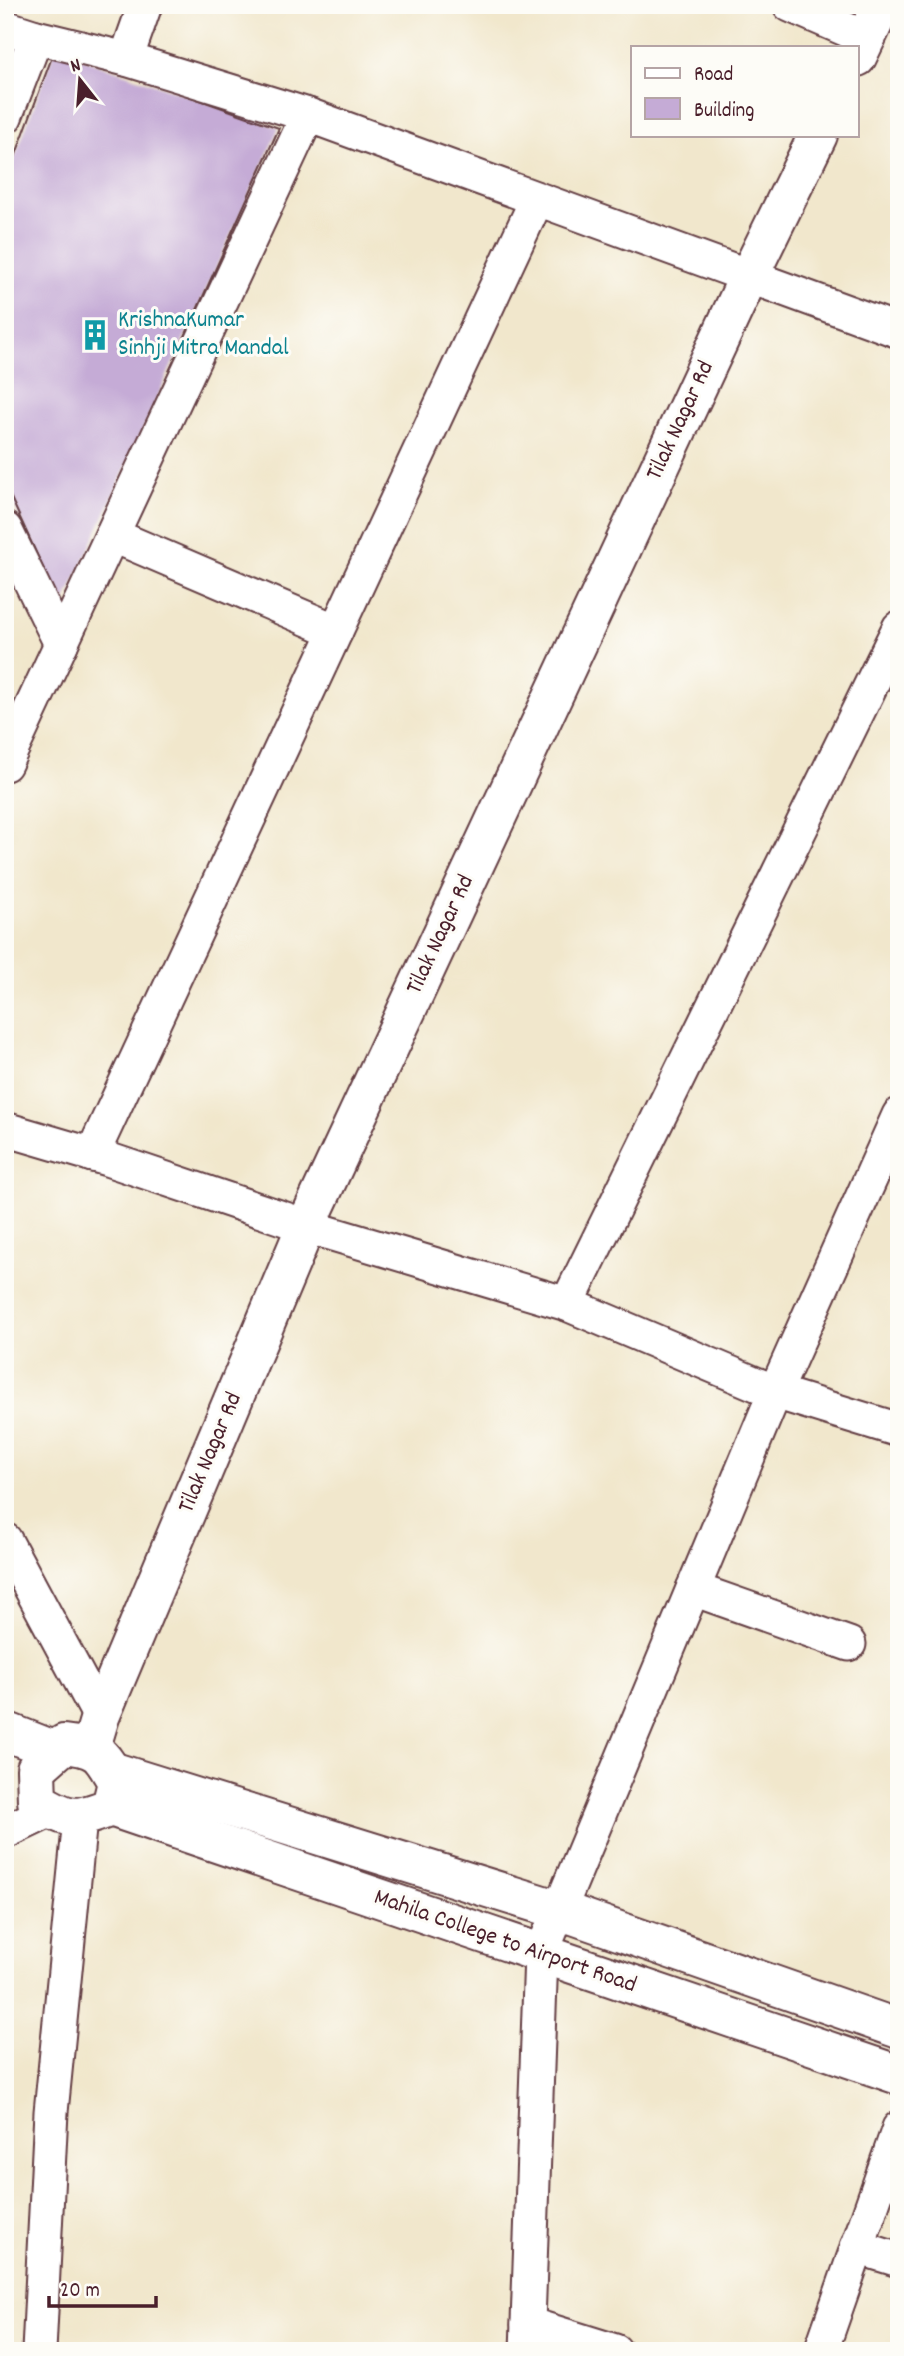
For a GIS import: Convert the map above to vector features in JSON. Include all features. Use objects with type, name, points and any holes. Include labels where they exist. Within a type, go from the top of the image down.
[{"type":"street","points":[[126,60],[145,5]]},
{"type":"street","points":[[790,5],[868,33]]},
{"type":"street","points":[[5,117],[20,32],[126,60],[308,115],[899,331]]},
{"type":"street","points":[[5,764],[308,115]]},
{"type":"street","name":"Tilak Nagar Rd","points":[[71,1776],[306,1226],[749,276],[818,136]]},
{"type":"street","points":[[92,1155],[537,199]]},
{"type":"street","points":[[5,529],[61,644]]},
{"type":"street","points":[[112,535],[336,631]]},
{"type":"street","points":[[567,1304],[899,628]]},
{"type":"street","points":[[615,2351],[527,2337],[541,1954],[775,1392],[899,1115]]},
{"type":"street","points":[[5,1129],[306,1226],[567,1304],[775,1392],[899,1430]]},
{"type":"street","points":[[5,1541],[71,1776],[39,2351]]},
{"type":"street","points":[[693,1590],[849,1644]]},
{"type":"street","name":"Mahila College to Airport Road","points":[[5,1731],[71,1776],[541,1954],[899,2075]]},
{"type":"street","points":[[5,1832],[71,1776]]},
{"type":"street","name":"Mahila College to Airport Road","points":[[71,1776],[559,1910],[899,2029]]},
{"type":"street","points":[[821,2351],[899,2128]]},
{"type":"street","points":[[858,2247],[899,2260]]},
{"type":"building","name":"KrishnaKumar Sinhji Mitra Mandal","points":[[55,49],[279,128],[62,609],[5,485],[5,184]]},
{"type":"place","name":"KrishnaKumar Sinhji Mitra Mandal","points":[[95,335]]}]
